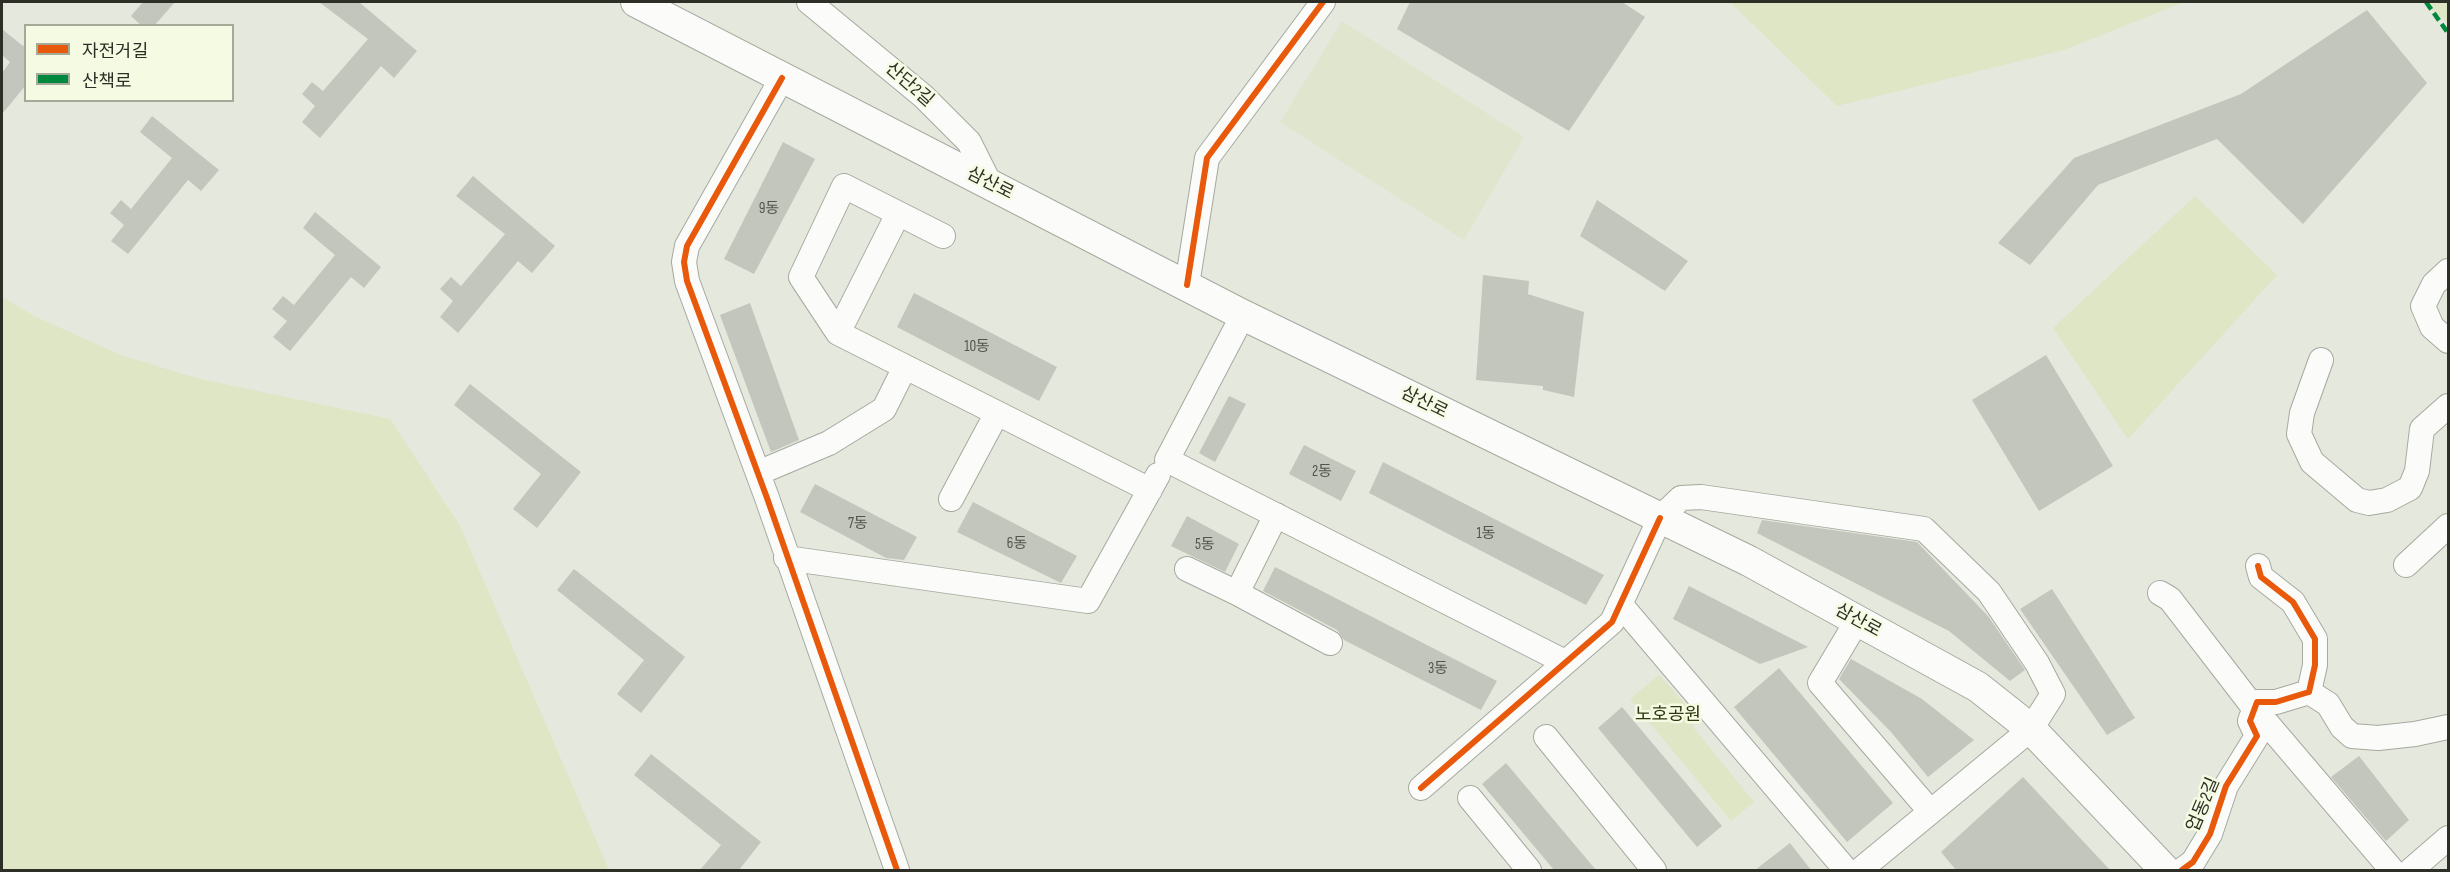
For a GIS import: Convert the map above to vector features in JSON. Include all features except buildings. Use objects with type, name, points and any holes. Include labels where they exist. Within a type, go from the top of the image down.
[{"type":"main road","name":"삼산로","points":[[636,2],[1243,315],[1749,561],[1977,687],[2031,729],[2165,870]]},
{"type":"street","name":"산단2길","points":[[809,2],[923,96],[969,142],[990,184]]},
{"type":"street","points":[[1187,285],[1207,158],[1323,2]]},
{"type":"street","points":[[782,78],[687,246],[684,262],[687,281],[758,472],[786,558],[897,870]]},
{"type":"street","points":[[943,236],[844,186],[801,277],[838,333],[1150,490]]},
{"type":"street","points":[[838,333],[898,214]]},
{"type":"street","points":[[2448,271],[2434,284],[2423,306],[2432,327],[2448,341]]},
{"type":"street","points":[[786,558],[1088,601],[1167,460],[1243,315]]},
{"type":"street","points":[[2321,360],[2302,413],[2299,434],[2312,462],[2357,500],[2369,503],[2387,500],[2410,488],[2418,471],[2422,429],[2448,406]]},
{"type":"street","points":[[758,472],[829,443],[884,409],[905,367]]},
{"type":"street","points":[[951,499],[997,413]]},
{"type":"street","points":[[1167,460],[1565,662]]},
{"type":"street","points":[[1421,788],[1612,622],[1660,518],[1681,498],[1701,497],[1924,529],[1989,592],[2037,663],[2052,694],[2031,729],[1860,870]]},
{"type":"street","points":[[1237,593],[1276,516]]},
{"type":"street","points":[[2406,565],[2448,526]]},
{"type":"street","points":[[2258,566],[2261,577],[2294,602],[2315,639],[2314,665],[2309,692]]},
{"type":"street","points":[[1186,569],[1237,593],[1330,643]]},
{"type":"street","points":[[2160,593],[2170,599],[2254,708],[2392,870]]},
{"type":"street","points":[[1620,604],[1846,870]]},
{"type":"street","points":[[1857,621],[1820,683],[1929,811]]},
{"type":"street","points":[[2254,708],[2257,702],[2276,702],[2309,692],[2328,704],[2342,727],[2352,736],[2378,738],[2448,727]]},
{"type":"street","name":"업동2길","points":[[2182,870],[2193,861],[2210,834],[2226,786],[2257,736],[2250,721],[2254,708]]},
{"type":"street","points":[[1546,737],[1654,870]]},
{"type":"street","points":[[1470,798],[1530,870]]},
{"type":"street","points":[[2411,870],[2448,838]]},
{"type":"shaded area","points":[[1342,21],[1524,137],[1464,240],[1280,122]]},
{"type":"green space","points":[[1730,2],[2184,2],[2064,50],[1837,106]]},
{"type":"green space","points":[[2423,2],[2448,2],[2448,23]]},
{"type":"green space","points":[[2195,196],[2277,275],[2128,439],[2053,328]]},
{"type":"green space","points":[[2,297],[36,317],[121,355],[196,378],[390,419],[460,526],[609,870],[2,870]]},
{"type":"green space","name":"노호공원","points":[[1659,675],[1692,712],[1693,727],[1754,802],[1731,821],[1630,699]]},
{"type":"marked path","points":[[2426,2],[2448,33]]},
{"type":"cycle path","points":[[1187,285],[1207,158],[1323,2]]},
{"type":"cycle path","points":[[782,78],[687,246],[684,262],[687,281],[767,498],[897,870]]},
{"type":"cycle path","points":[[1421,788],[1612,622],[1660,518]]},
{"type":"cycle path","points":[[2182,870],[2193,862],[2210,834],[2226,786],[2257,736],[2250,721],[2257,702],[2276,702],[2309,692],[2315,665],[2315,639],[2293,602],[2261,577],[2258,566]]}]
